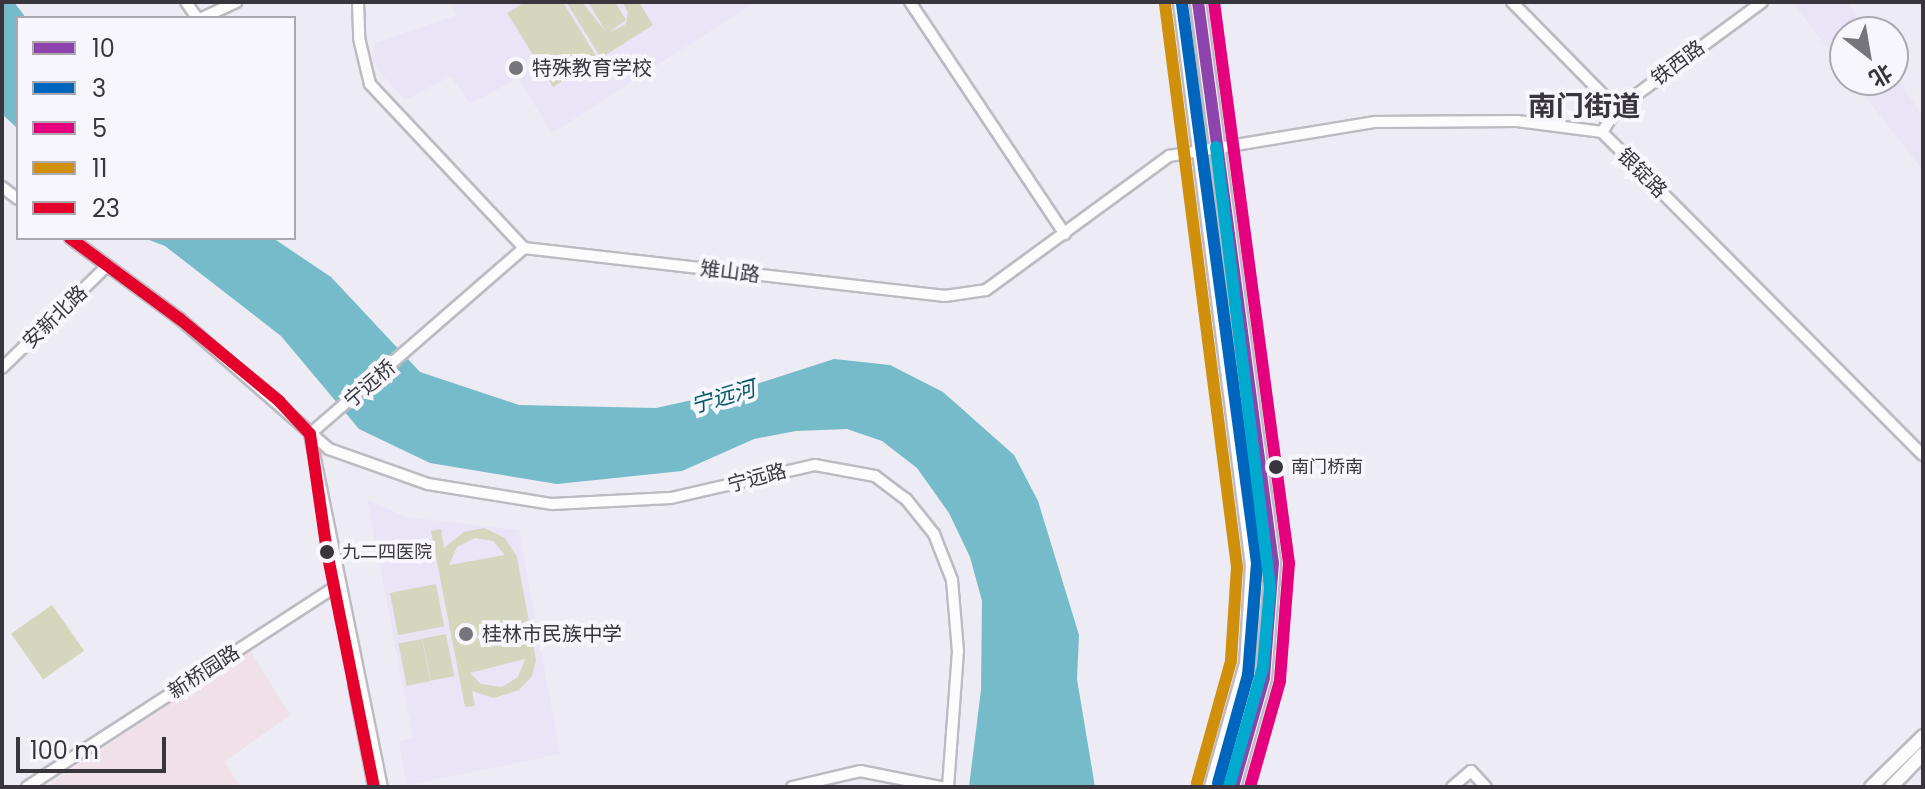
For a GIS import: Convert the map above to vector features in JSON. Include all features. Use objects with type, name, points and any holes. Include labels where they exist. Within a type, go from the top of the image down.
[{"type":"highway","points":[[1181,2],[1254,587],[1247,664],[1212,787]]},
{"type":"highway","points":[[1198,2],[1273,563],[1264,678],[1233,787]]},
{"type":"main road","points":[[1871,787],[1923,736]]},
{"type":"main road","points":[[1891,787],[1923,754]]},
{"type":"street","points":[[205,16],[237,2]]},
{"type":"street","points":[[358,2],[359,38],[370,84],[524,248]]},
{"type":"street","points":[[910,2],[1065,234]]},
{"type":"street","points":[[1512,2],[1617,109]]},
{"type":"street","name":"铁西路","points":[[1602,132],[1617,109],[1762,2]]},
{"type":"street","name":"银锭路","points":[[1200,149],[1375,122],[1517,121],[1602,132],[1923,455]]},
{"type":"street","name":"雉山路","points":[[524,248],[965,296],[986,290],[1065,234],[1146,170],[1169,156],[1200,149]]},
{"type":"street","name":"宁远路","points":[[73,240],[279,401],[329,449],[428,484],[552,504],[671,498],[815,465],[875,476],[906,499],[934,534],[952,580],[958,651],[948,787]]},
{"type":"street","name":"宁远桥","points":[[310,434],[524,248]]},
{"type":"street","name":"安新北路","points":[[2,368],[107,266]]},
{"type":"street","points":[[310,434],[374,787]]},
{"type":"street","points":[[337,586],[382,787]]},
{"type":"street","name":"新桥园路","points":[[27,787],[337,586]]},
{"type":"street","points":[[792,787],[860,771],[941,787]]},
{"type":"street","points":[[1452,787],[1471,771],[1486,787]]},
{"type":"shaded area","name":"特殊教育学校","points":[[451,2],[755,2],[552,133],[518,78],[470,104],[451,76],[405,100],[383,76],[374,61],[375,43],[457,15]]},
{"type":"shaded area","points":[[1792,2],[1848,2],[1857,16],[1829,16],[1829,49]]},
{"type":"shaded area","points":[[1865,96],[1909,96],[1923,117],[1923,171]]},
{"type":"shaded area","name":"桂林市民族中学","points":[[367,499],[405,517],[519,530],[560,754],[407,785],[399,742],[413,738]]},
{"type":"shaded area","points":[[249,649],[290,715],[224,762],[241,787],[46,787]]},
{"type":"green space","points":[[525,2],[563,2],[598,59],[553,87],[507,13]]},
{"type":"green space","points":[[566,2],[582,2],[606,32],[588,2],[615,2],[626,20],[608,33],[626,24],[628,12],[622,2],[639,2],[653,25],[601,58]]},
{"type":"green space","points":[[484,528],[505,538],[517,557],[536,660],[532,676],[519,690],[494,698],[472,691],[475,706],[465,707],[431,531],[441,529],[444,548],[464,532]],"holes":[[[475,538],[493,541],[505,555],[449,565],[457,547]],[[525,659],[518,677],[502,687],[481,684],[470,673]]]},
{"type":"green space","points":[[436,584],[444,626],[398,635],[390,593]]},
{"type":"green space","points":[[52,605],[84,651],[43,680],[11,634]]},
{"type":"green space","points":[[446,634],[454,676],[431,681],[422,639]]},
{"type":"green space","points":[[422,639],[430,681],[407,686],[398,644]]},
{"type":"water","points":[[2,2],[14,2],[24,16],[16,16],[16,127],[2,114]]},
{"type":"water","name":"宁远河","points":[[149,240],[276,240],[331,277],[420,372],[519,405],[656,408],[738,390],[834,359],[890,365],[943,392],[1014,455],[1038,501],[1079,635],[1077,679],[1095,787],[969,787],[981,690],[982,601],[970,557],[949,513],[917,468],[882,441],[847,429],[796,431],[754,439],[682,471],[557,484],[430,463],[359,429],[281,336],[165,246]]},
{"type":"transit line","name":"10","points":[[1198,2],[1273,563],[1264,678],[1233,787]]},
{"type":"transit line","name":"5","points":[[1214,2],[1289,563],[1280,681],[1250,787]]},
{"type":"transit line","name":"11","points":[[1165,4],[1237,567],[1231,661],[1197,783]]},
{"type":"transit line","name":"3","points":[[1182,4],[1257,563],[1248,675],[1218,783]]},
{"type":"transit line","name":"100","points":[[1216,147],[1270,587],[1263,667],[1229,787]]},
{"type":"transit line","name":"23","points":[[73,240],[180,319],[279,401],[310,434],[327,552],[374,787]]},
{"type":"place","name":"特殊教育学校","points":[[516,68]]},
{"type":"place","name":"南门桥南","points":[[1276,467]]},
{"type":"place","name":"九二四医院","points":[[327,552]]},
{"type":"place","name":"桂林市民族中学","points":[[466,634]]},
{"type":"district","name":"南门街道","points":[[1584,107]]}]
